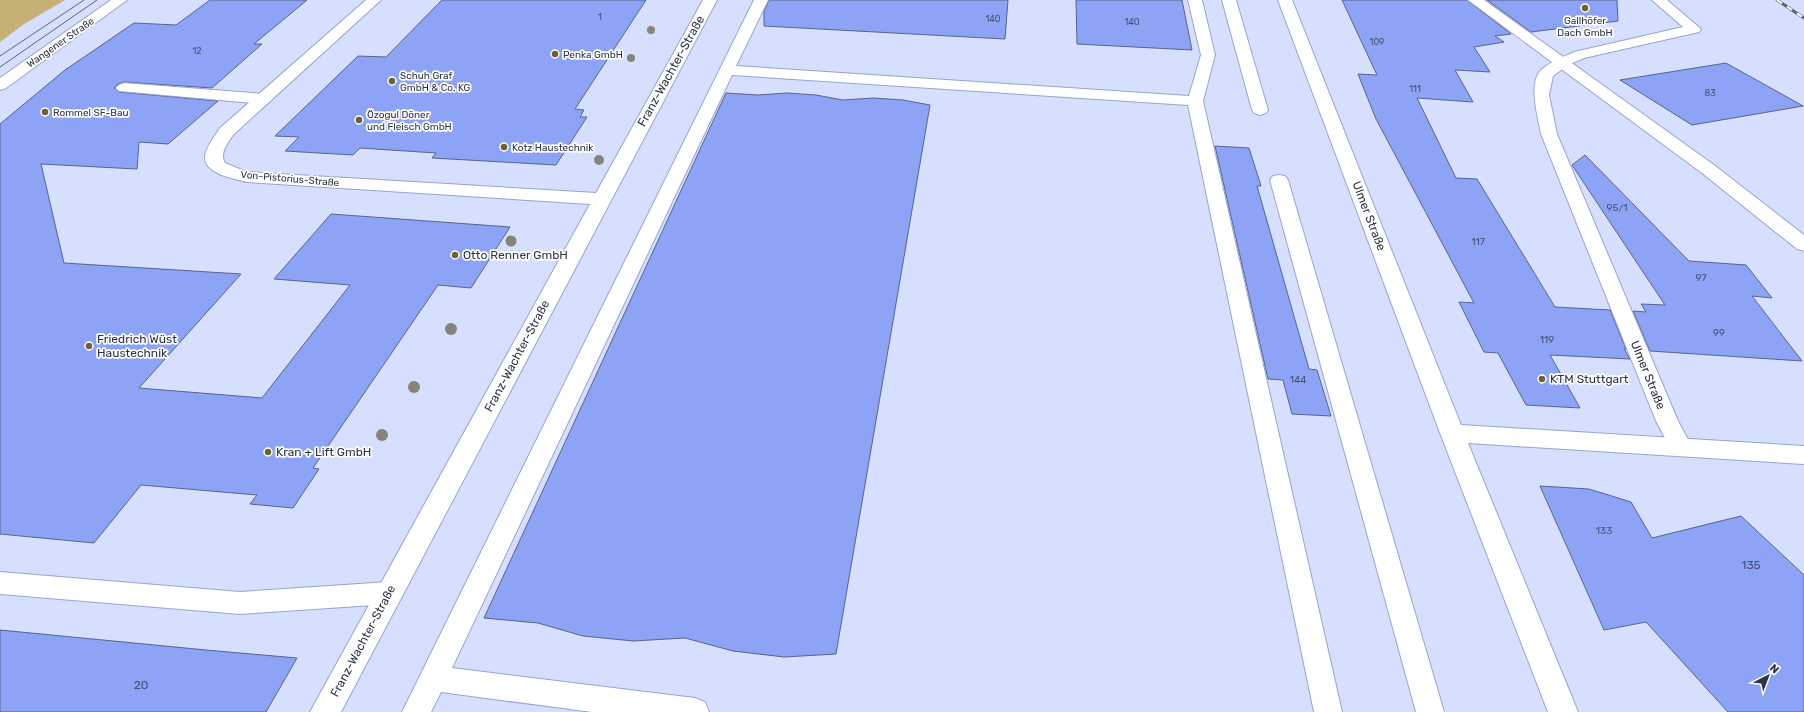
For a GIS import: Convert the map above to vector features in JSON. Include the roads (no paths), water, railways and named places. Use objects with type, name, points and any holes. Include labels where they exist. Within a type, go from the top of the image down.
[{"type":"street","name":"Wangener Straße","points":[[0,85],[120,0]]},
{"type":"street","name":"Von-Pistorius-Straße","points":[[374,0],[226,132],[214,153],[215,162],[222,170],[247,177],[601,199]]},
{"type":"street","name":"Franz-Wachter-Straße","points":[[325,712],[601,199],[710,0]]},
{"type":"street","name":"Ulmer Straße","points":[[1285,0],[1452,433],[1563,712]]},
{"type":"street","points":[[1475,0],[1708,169],[1804,245]]},
{"type":"street","points":[[1452,433],[1804,455]]},
{"type":"lane","points":[[416,712],[761,0]]},
{"type":"lane","points":[[1195,0],[1208,55],[1195,101],[1328,712]]},
{"type":"lane","points":[[1229,0],[1260,110]]},
{"type":"lane","name":"Ulmer Straße","points":[[1659,0],[1694,29],[1580,55],[1562,62],[1546,74],[1541,95],[1549,134],[1667,421],[1681,447]]},
{"type":"lane","points":[[728,70],[1195,101]]},
{"type":"lane","points":[[124,88],[264,99]]},
{"type":"lane","points":[[1279,180],[1430,712]]},
{"type":"lane","points":[[0,583],[240,603],[389,593]]},
{"type":"lane","points":[[433,678],[695,712]]},
{"type":"tram line","points":[[0,56],[84,0]]},
{"type":"tram line","points":[[0,67],[97,0]]},
{"type":"railway","points":[[1777,0],[1804,18]]},
{"type":"place","name":"Gallhöfer Dach GmbH","points":[[1585,8]]},
{"type":"place","name":"Penka GmbH","points":[[555,54]]},
{"type":"place","name":"Schuh Graf GmbH & Co. KG","points":[[392,81]]},
{"type":"place","name":"Rommel SF-Bau","points":[[45,112]]},
{"type":"place","name":"Özogul Döner und Fleisch GmbH","points":[[359,120]]},
{"type":"place","name":"Kotz Haustechnik","points":[[504,147]]},
{"type":"place","name":"Otto Renner GmbH","points":[[455,255]]},
{"type":"place","name":"Friedrich Wüst Haustechnik","points":[[89,346]]},
{"type":"place","name":"KTM Stuttgart","points":[[1542,379]]},
{"type":"place","name":"Kran + Lift GmbH","points":[[268,452]]}]
